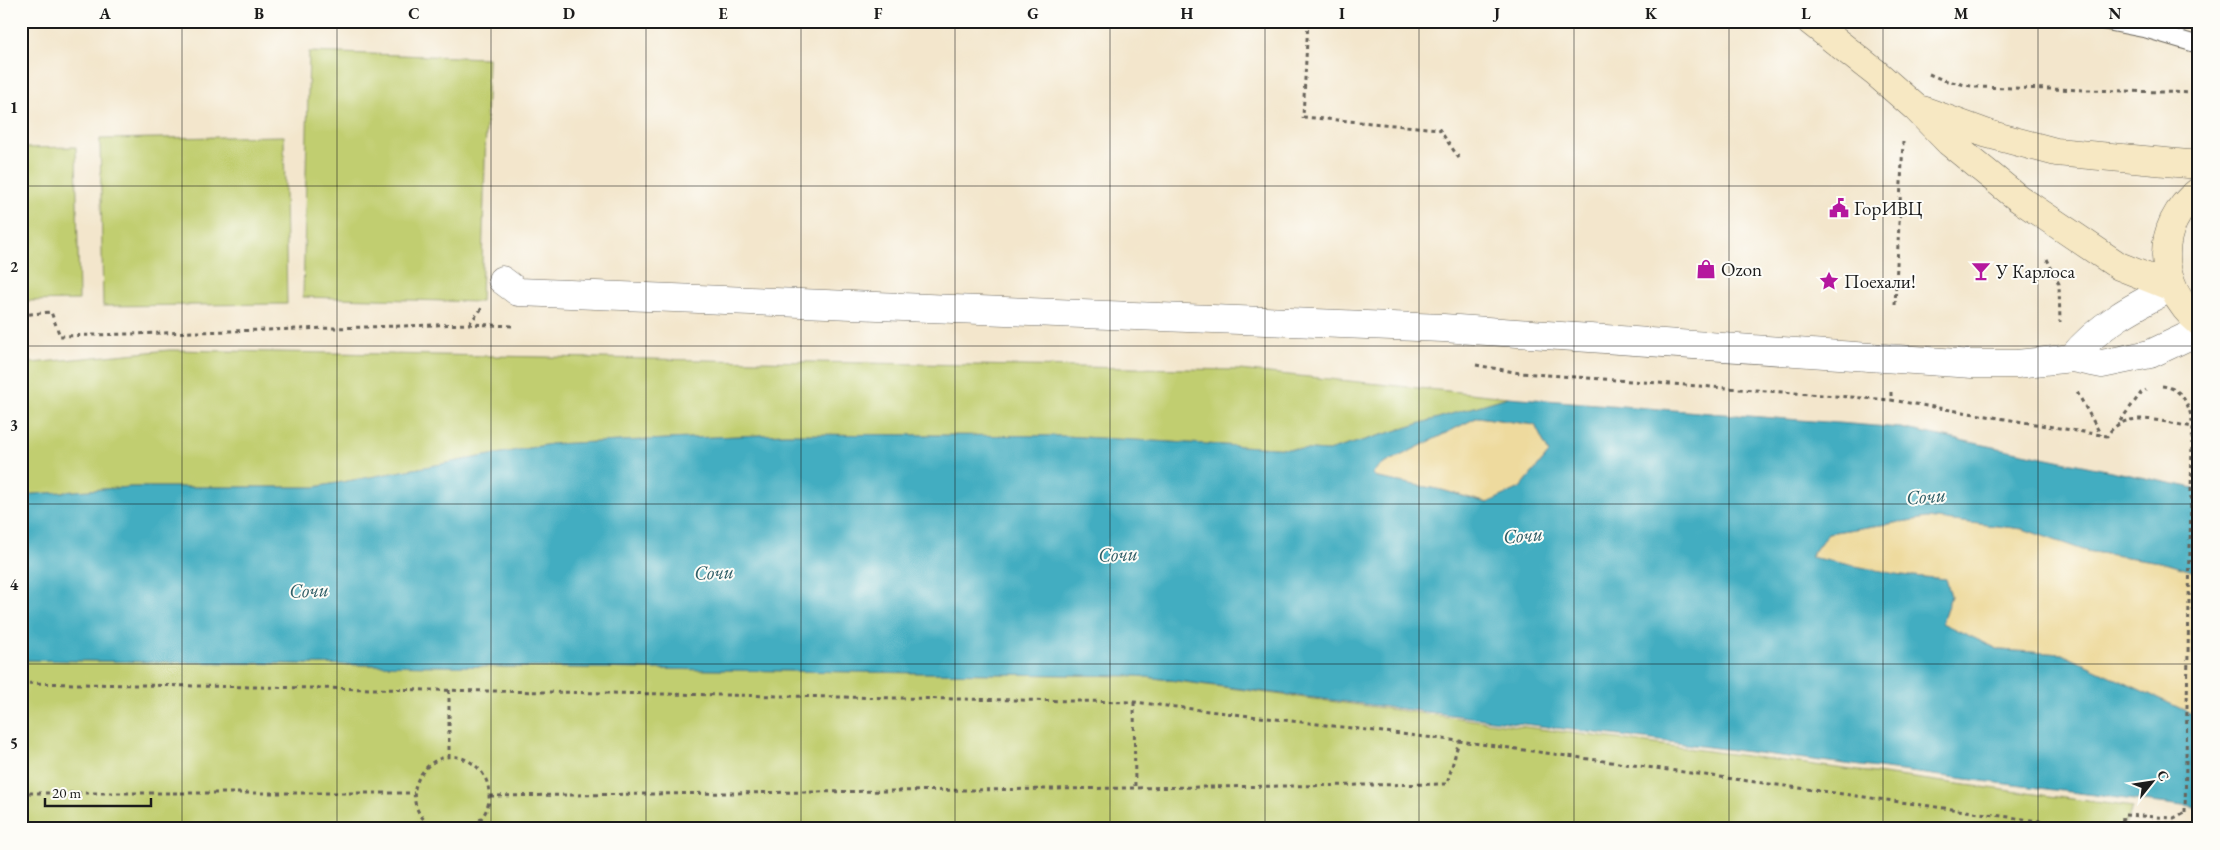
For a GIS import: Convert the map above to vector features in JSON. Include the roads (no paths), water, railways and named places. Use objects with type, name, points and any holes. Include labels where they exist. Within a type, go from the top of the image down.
[{"type":"main road","points":[[1810,21],[1916,108],[1949,142],[2018,198],[2119,266],[2172,287]]},
{"type":"main road","points":[[1916,108],[1988,134],[2056,152],[2199,165]]},
{"type":"main road","points":[[2199,191],[2190,198],[2175,217],[2167,240],[2166,264],[2172,287],[2184,308],[2199,322]]},
{"type":"street","points":[[502,280],[518,292],[1443,328],[1999,364],[2066,359],[2102,364],[2150,354],[2199,332]]},
{"type":"street","points":[[2066,359],[2086,340],[2123,313],[2172,287]]},
{"type":"lane","points":[[2102,21],[2148,30],[2199,45]]},
{"type":"water","name":"Сочи","points":[[1508,397],[1901,428],[2199,489],[2199,573],[2161,562],[2086,551],[2023,529],[1927,518],[1828,533],[1810,557],[1901,575],[1946,579],[1951,596],[1942,623],[2000,650],[2062,654],[2199,717],[2199,808],[1138,676],[21,660],[21,495],[131,487],[315,487],[551,444],[785,434],[1064,436],[1328,451]],"holes":[[[1478,417],[1535,425],[1549,453],[1520,488],[1487,503],[1442,490],[1378,478],[1372,474],[1378,467]]]},
{"type":"place","name":"ГорИВЦ","points":[[1839,208]]},
{"type":"place","name":"Ozon","points":[[1706,269]]},
{"type":"place","name":"У Карлоса","points":[[1981,271]]},
{"type":"place","name":"Поехали!","points":[[1829,281]]}]
